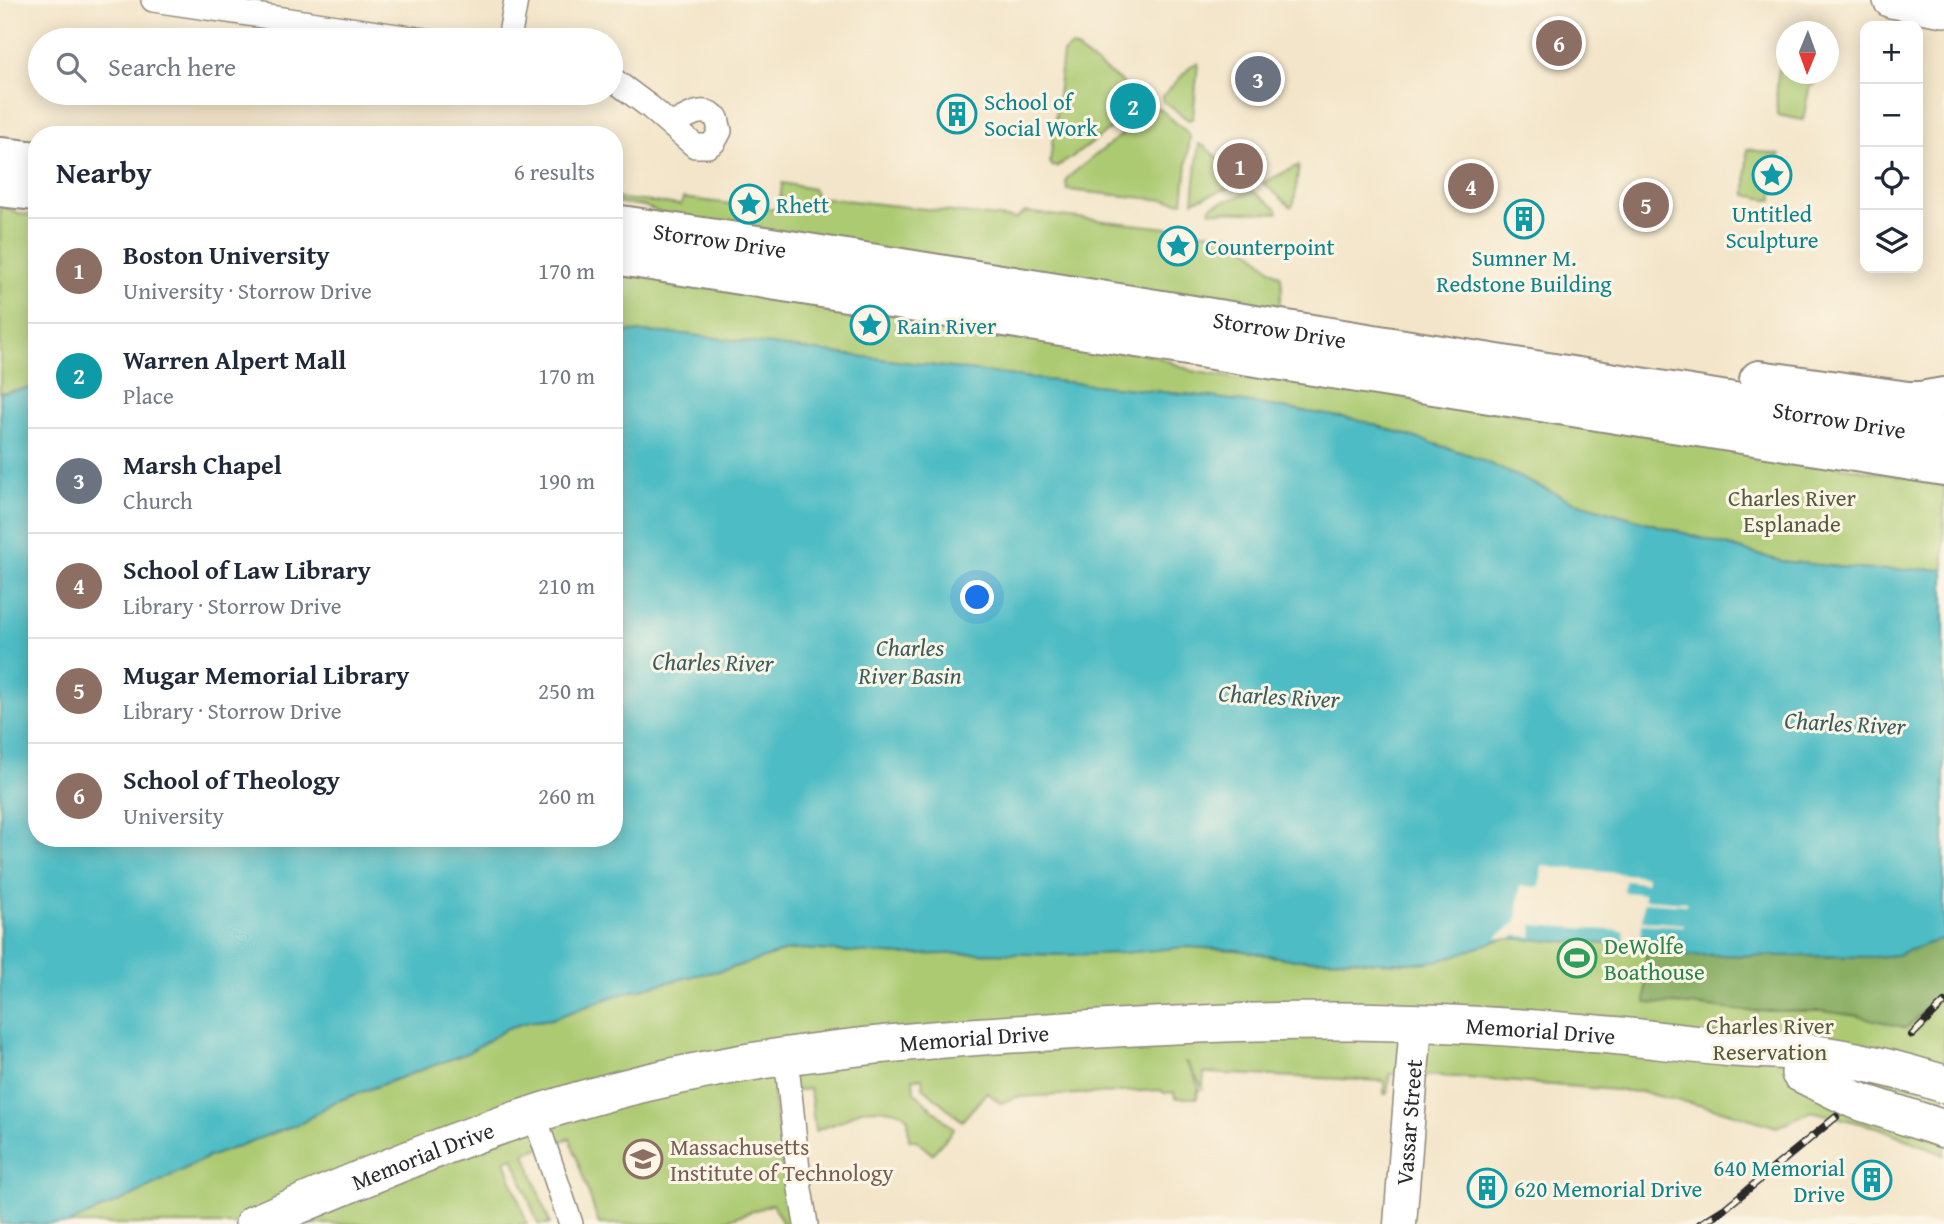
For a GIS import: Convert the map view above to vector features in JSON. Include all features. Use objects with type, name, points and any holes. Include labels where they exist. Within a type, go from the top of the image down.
[{"type":"highway","points":[[0,157],[28,160]]},
{"type":"highway","points":[[0,187],[28,190]]},
{"type":"highway","name":"Storrow Drive","points":[[623,225],[1944,436]]},
{"type":"highway","name":"Storrow Drive","points":[[623,256],[1944,466]]},
{"type":"highway","points":[[1537,370],[1676,371],[1908,401],[1944,397]]},
{"type":"highway","name":"Memorial Drive","points":[[254,1224],[401,1162],[534,1114],[645,1083],[745,1062],[876,1044],[1082,1030],[1266,1022],[1519,1027],[1721,1047],[1803,1063],[1944,1109]]},
{"type":"highway","points":[[1803,1063],[1874,1048],[1944,1066]]},
{"type":"highway","points":[[1803,1063],[1854,1100],[1944,1129]]},
{"type":"highway","name":"Memorial Drive","points":[[1803,1063],[1875,1066],[1944,1084]]},
{"type":"main road","points":[[1891,0],[1944,9]]},
{"type":"main road","name":"Vassar Street","points":[[1400,1224],[1416,1023]]},
{"type":"street","points":[[153,0],[343,28]]},
{"type":"street","points":[[511,28],[516,0]]},
{"type":"street","points":[[623,86],[671,125]]},
{"type":"street","points":[[786,1055],[806,1224]]},
{"type":"street","points":[[534,1114],[571,1224]]},
{"type":"green space","points":[[1070,47],[1075,48],[1142,100],[1115,125],[1056,167],[1050,162],[1063,53]]},
{"type":"green space","points":[[1198,63],[1193,118],[1189,120],[1164,102],[1163,96],[1192,65]]},
{"type":"green space","points":[[1777,84],[1810,84],[1803,120],[1777,115]]},
{"type":"green space","points":[[1155,108],[1160,109],[1190,135],[1183,202],[1068,190],[1067,178]]},
{"type":"green space","points":[[1199,144],[1242,179],[1243,183],[1193,201]]},
{"type":"green space","points":[[1747,149],[1780,155],[1772,200],[1746,195]]},
{"type":"green space","points":[[1299,165],[1294,203],[1291,207],[1263,183]]},
{"type":"green space","points":[[782,183],[813,189],[816,197],[1016,219],[1025,212],[1231,235],[1281,276],[1282,289],[1276,318],[671,217],[644,206],[623,203],[623,199],[681,205],[683,198],[779,210]]},
{"type":"green space","points":[[1253,191],[1277,209],[1278,213],[1209,209],[1211,206]]},
{"type":"green space","points":[[0,205],[28,214],[28,388],[0,393]]},
{"type":"green space","name":"Charles River Esplanade","points":[[623,272],[1153,355],[1192,371],[1239,379],[1274,375],[1944,483],[1944,569],[1869,570],[1781,561],[1572,501],[1470,455],[1359,420],[1212,397],[1046,380],[684,334],[623,331]]},
{"type":"green space","name":"Charles River Reservation","points":[[1504,938],[1646,946],[1664,954],[1833,958],[1896,955],[1944,938],[1944,1155],[1880,1128],[1811,1111],[1777,1127],[1721,1110],[1640,1092],[1390,1074],[1387,1094],[1384,1094],[1384,1081],[1204,1073],[1203,1088],[1185,1062],[1200,1090],[1197,1098],[1175,1098],[1174,1092],[1163,1093],[1162,1090],[1017,1097],[1000,1103],[987,1092],[962,1121],[923,1087],[922,1078],[913,1078],[914,1092],[954,1129],[932,1154],[916,1140],[909,1140],[908,1118],[902,1113],[892,1110],[861,1110],[842,1121],[815,1131],[810,1089],[773,1093],[790,1223],[783,1224],[773,1204],[715,1224],[599,1224],[570,1138],[525,1153],[550,1224],[538,1224],[513,1157],[505,1160],[527,1224],[68,1224],[206,1158],[303,1122],[332,1103],[467,1053],[508,1028],[552,1019],[617,995],[725,970],[786,951],[802,949],[903,955],[1065,955],[1187,947],[1237,950],[1295,960],[1351,959],[1421,963]]},
{"type":"green space","points":[[1944,938],[1944,991],[1906,1028],[1858,1016],[1822,1011],[1744,1011],[1645,1003],[1646,946],[1668,954],[1683,955],[1874,957],[1896,955]]},
{"type":"water","name":"Charles River Basin","points":[[623,331],[684,334],[1046,380],[1212,397],[1359,420],[1470,455],[1572,501],[1781,561],[1869,570],[1944,569],[1944,938],[1896,955],[1874,957],[1683,956],[1664,954],[1646,946],[1504,938],[1442,960],[1421,963],[1351,959],[1295,960],[1237,950],[1187,947],[1065,955],[904,955],[802,949],[786,951],[725,970],[617,995],[552,1019],[508,1028],[467,1053],[332,1103],[303,1122],[206,1158],[68,1224],[0,1224],[0,393],[28,388],[28,847],[623,847]]},
{"type":"pier","points":[[1542,866],[1647,876],[1646,883],[1625,881],[1624,892],[1644,894],[1644,899],[1686,902],[1686,905],[1644,902],[1642,921],[1684,926],[1642,924],[1640,944],[1625,944],[1624,931],[1533,925],[1532,937],[1514,935],[1513,938],[1498,938],[1517,922],[1520,886],[1540,887]]},
{"type":"railway","points":[[1912,1035],[1944,1003]]},
{"type":"railway","points":[[1700,1224],[1724,1209],[1836,1117]]},
{"type":"place","name":"School of Theology","points":[[1559,43]]},
{"type":"place","name":"Marsh Chapel","points":[[1258,79]]},
{"type":"place","name":"Warren Alpert Mall","points":[[1133,106]]},
{"type":"place","name":"School of Social Work","points":[[957,114]]},
{"type":"place","name":"Boston University","points":[[1240,166]]},
{"type":"place","name":"Untitled Sculpture","points":[[1772,175]]},
{"type":"place","name":"School of Law Library","points":[[1471,186]]},
{"type":"place","name":"Rhett","points":[[749,204]]},
{"type":"place","name":"Mugar Memorial Library","points":[[1646,205]]},
{"type":"place","name":"Sumner M. Redstone Building","points":[[1524,219]]},
{"type":"place","name":"Counterpoint","points":[[1178,246]]},
{"type":"place","name":"Rain River","points":[[870,325]]},
{"type":"place","name":"DeWolfe Boathouse","points":[[1577,958]]},
{"type":"place","name":"Massachusetts Institute of Technology","points":[[643,1159]]},
{"type":"place","name":"640 Memorial Drive","points":[[1872,1180]]},
{"type":"place","name":"620 Memorial Drive","points":[[1487,1188]]},
{"type":"water label","name":"Charles River","points":[[713,662]]},
{"type":"water label","name":"Charles River","points":[[1279,696]]},
{"type":"water label","name":"Charles River","points":[[1845,723]]}]
